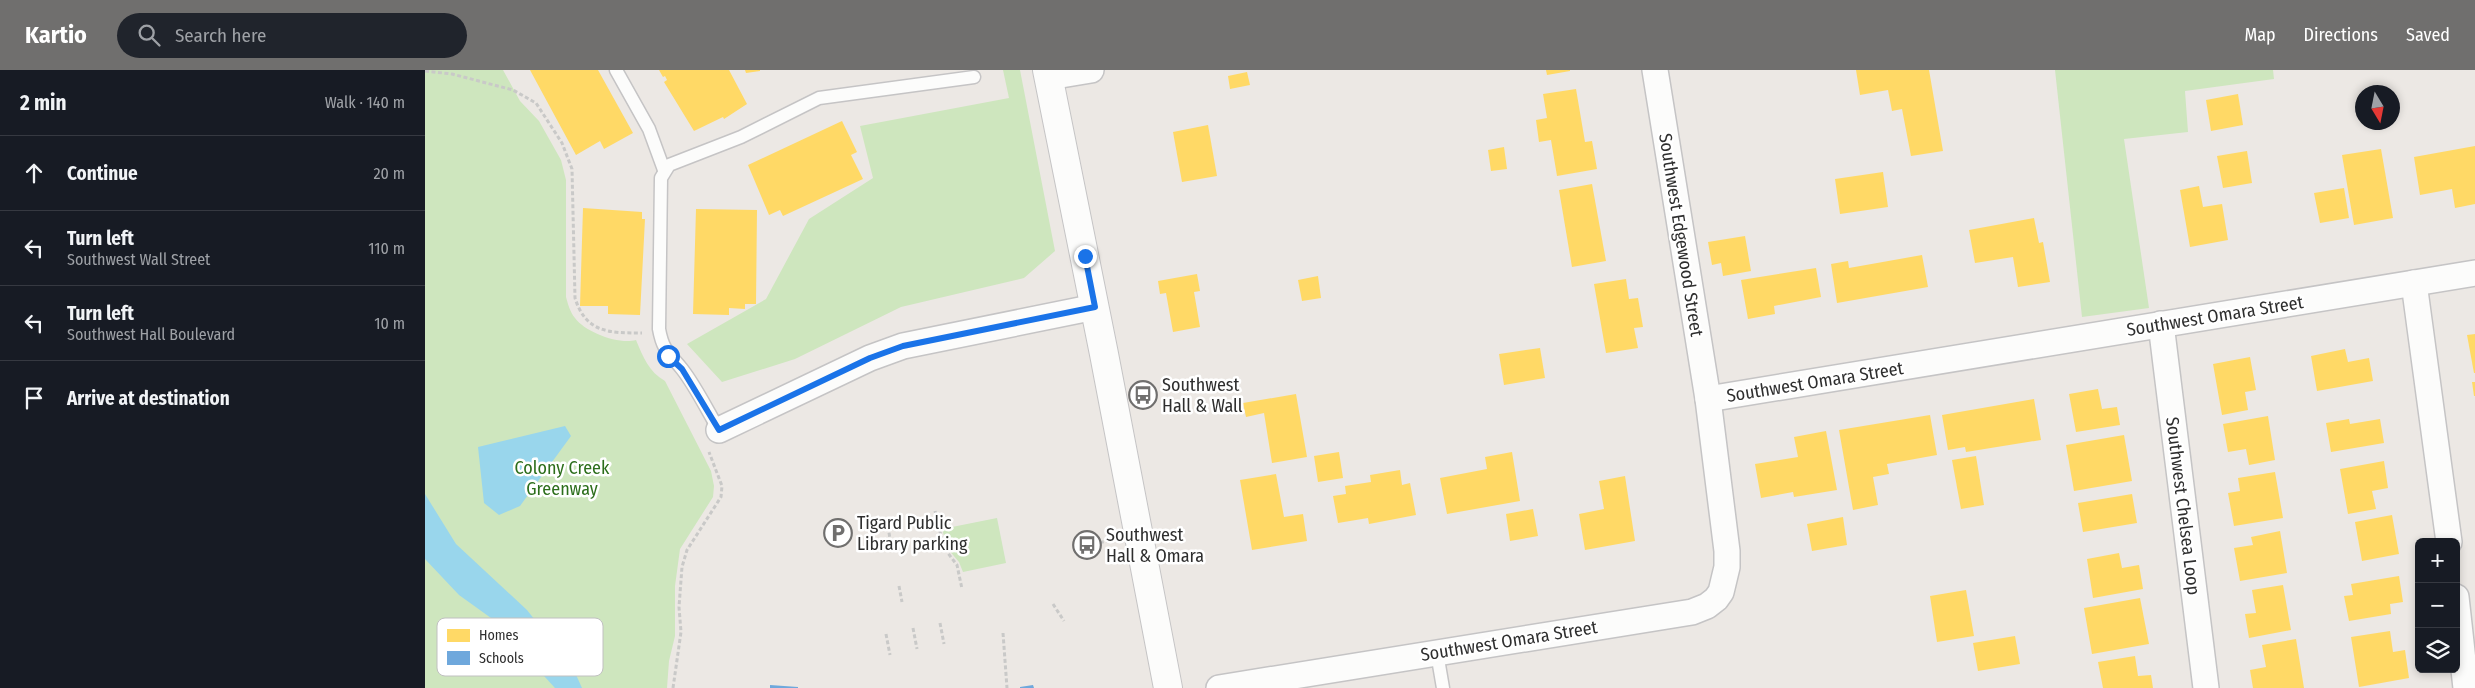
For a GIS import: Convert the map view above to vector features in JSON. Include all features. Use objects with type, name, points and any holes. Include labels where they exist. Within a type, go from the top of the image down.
[{"type":"main road","points":[[1048,74],[1168,688]]},
{"type":"street","points":[[1048,74],[1091,70]]},
{"type":"street","name":"Southwest Edgewood Street","points":[[1655,70],[1708,399]]},
{"type":"street","name":"Southwest Omara Street","points":[[1219,688],[1288,682],[1437,653],[1692,612],[1707,606],[1716,599],[1725,579],[1727,567],[1708,399],[2475,273]]},
{"type":"street","points":[[2414,283],[2448,538]]},
{"type":"street","points":[[712,438],[870,358],[903,346],[1095,307]]},
{"type":"street","name":"Southwest Chelsea Loop","points":[[2161,324],[2206,688]]},
{"type":"street","points":[[2459,628],[2466,688]]},
{"type":"lane","points":[[616,70],[649,129],[664,170]]},
{"type":"lane","points":[[712,438],[682,369],[668,356],[661,344],[659,330],[660,218],[661,178],[664,170],[669,165],[741,137],[819,98],[974,77]]},
{"type":"lane","points":[[1437,653],[1443,688]]},
{"type":"path","points":[[425,71],[452,74],[513,90],[536,103],[562,143],[572,168],[575,298],[580,313],[591,325],[618,334],[642,333],[645,342]]},
{"type":"path","points":[[673,688],[681,632],[679,607],[682,567],[687,550],[721,497],[722,486],[712,438]]},
{"type":"path","points":[[935,511],[944,548],[957,565],[962,589]]},
{"type":"path","points":[[887,520],[890,539]]},
{"type":"path","points":[[899,586],[902,602]]},
{"type":"path","points":[[1053,604],[1064,621]]},
{"type":"path","points":[[940,623],[944,644]]},
{"type":"path","points":[[913,628],[917,649]]},
{"type":"path","points":[[1003,632],[1007,688]]},
{"type":"path","points":[[886,634],[890,655]]},
{"type":"green space","name":"Colony Creek Greenway","points":[[425,70],[503,70],[520,101],[539,121],[561,160],[566,180],[566,297],[569,308],[580,323],[594,332],[621,341],[636,340],[651,369],[665,381],[711,471],[714,486],[713,497],[680,549],[675,586],[675,636],[669,661],[667,688],[425,688]]},
{"type":"green space","points":[[1003,70],[1020,70],[1055,251],[1024,278],[901,307],[795,359],[722,382],[687,344],[766,299],[809,219],[873,178],[860,126],[1009,98]]},
{"type":"green space","points":[[2055,70],[2273,70],[2274,79],[2185,91],[2188,132],[2124,139],[2149,308],[2082,317]]},
{"type":"green space","points":[[997,518],[1006,563],[963,572],[959,562],[948,549],[942,529]]},
{"type":"water","points":[[565,426],[571,436],[520,506],[499,515],[484,503],[478,447]]},
{"type":"water","points":[[425,494],[456,544],[533,618],[491,618],[459,595],[425,559]]},
{"type":"water","points":[[544,676],[577,676],[582,688],[555,688]]},
{"type":"building: Homes","points":[[530,70],[598,70],[633,133],[604,149],[600,141],[576,155]]},
{"type":"building: Homes","points":[[659,70],[729,70],[747,104],[724,119],[723,117],[694,131],[664,82],[667,80],[665,76],[663,77]]},
{"type":"building: Homes","points":[[745,70],[760,70],[760,71],[746,73]]},
{"type":"building: Homes","points":[[1546,70],[1570,70],[1570,71],[1547,75]]},
{"type":"building: Homes","points":[[1856,70],[1929,70],[1943,151],[1911,156],[1902,109],[1892,111],[1888,90],[1860,95]]},
{"type":"building: Homes","points":[[1247,72],[1250,85],[1230,89],[1228,76]]},
{"type":"building: Homes","points":[[1576,89],[1585,142],[1592,141],[1597,169],[1557,176],[1551,140],[1539,142],[1536,120],[1547,118],[1543,94]]},
{"type":"building: Homes","points":[[2238,94],[2243,125],[2211,131],[2206,100]]},
{"type":"building: Homes","points":[[842,121],[857,152],[851,155],[863,179],[783,216],[780,210],[769,215],[748,165]]},
{"type":"building: Homes","points":[[1208,125],[1217,176],[1182,182],[1173,132]]},
{"type":"building: Homes","points":[[2475,146],[2475,204],[2455,208],[2452,189],[2420,195],[2414,157]]},
{"type":"building: Homes","points":[[1504,147],[1507,169],[1491,171],[1488,150]]},
{"type":"building: Homes","points":[[2381,149],[2393,218],[2354,225],[2342,155]]},
{"type":"building: Homes","points":[[2247,151],[2252,183],[2223,188],[2217,156]]},
{"type":"building: Homes","points":[[1883,172],[1888,207],[1840,214],[1835,179]]},
{"type":"building: Homes","points":[[1592,184],[1606,261],[1572,267],[1559,190]]},
{"type":"building: Homes","points":[[2199,186],[2203,207],[2222,204],[2228,240],[2190,247],[2180,190]]},
{"type":"building: Homes","points":[[2344,188],[2349,218],[2320,223],[2314,193]]},
{"type":"building: Homes","points":[[583,208],[642,212],[642,219],[645,219],[640,315],[608,314],[608,306],[580,306]]},
{"type":"building: Homes","points":[[696,209],[757,210],[756,304],[745,304],[745,309],[729,308],[729,315],[693,314]]},
{"type":"building: Homes","points":[[2034,218],[2039,243],[2043,242],[2050,282],[2018,287],[2013,257],[1975,263],[1969,230]]},
{"type":"building: Homes","points":[[1745,236],[1751,271],[1723,276],[1721,263],[1712,265],[1708,242]]},
{"type":"building: Homes","points":[[1922,255],[1928,287],[1837,303],[1831,264],[1848,261],[1849,268]]},
{"type":"building: Homes","points":[[1816,268],[1821,297],[1774,306],[1775,314],[1748,319],[1741,280]]},
{"type":"building: Homes","points":[[1197,274],[1200,291],[1194,292],[1200,327],[1173,332],[1166,293],[1160,294],[1158,281]]},
{"type":"building: Homes","points":[[1318,276],[1321,298],[1302,301],[1298,280]]},
{"type":"building: Homes","points":[[1626,279],[1629,299],[1638,298],[1643,327],[1634,328],[1638,348],[1606,353],[1594,284]]},
{"type":"building: Homes","points":[[2475,334],[2475,373],[2474,373],[2467,335]]},
{"type":"building: Homes","points":[[1540,348],[1545,378],[1504,385],[1499,354]]},
{"type":"building: Homes","points":[[2345,349],[2348,362],[2369,358],[2373,381],[2317,391],[2311,356]]},
{"type":"building: Homes","points":[[2250,357],[2256,390],[2245,392],[2248,410],[2222,415],[2213,364]]},
{"type":"building: Homes","points":[[2472,382],[2475,382],[2475,396],[2474,396]]},
{"type":"building: Homes","points":[[2098,389],[2102,409],[2117,407],[2120,425],[2076,432],[2069,394]]},
{"type":"building: Homes","points":[[1296,394],[1307,457],[1272,463],[1264,413],[1246,417],[1243,403]]},
{"type":"building: Homes","points":[[2034,399],[2041,440],[1966,452],[1965,447],[1948,450],[1942,415]]},
{"type":"building: Homes","points":[[1930,415],[1937,455],[1887,464],[1889,474],[1873,477],[1878,505],[1853,510],[1839,430]]},
{"type":"building: Homes","points":[[2268,416],[2275,460],[2249,465],[2246,449],[2228,452],[2223,424]]},
{"type":"building: Homes","points":[[2349,419],[2350,424],[2380,419],[2384,443],[2331,452],[2326,423]]},
{"type":"building: Homes","points":[[1826,431],[1837,490],[1794,497],[1793,492],[1761,498],[1755,464],[1798,457],[1794,437]]},
{"type":"building: Homes","points":[[2124,435],[2132,481],[2074,491],[2066,445]]},
{"type":"building: Homes","points":[[1339,452],[1343,478],[1318,482],[1314,456]]},
{"type":"building: Homes","points":[[1512,452],[1520,501],[1447,514],[1440,478],[1487,469],[1485,457]]},
{"type":"building: Homes","points":[[1976,456],[1984,505],[1961,509],[1952,460]]},
{"type":"building: Homes","points":[[2384,461],[2388,488],[2372,491],[2376,509],[2348,514],[2340,469]]},
{"type":"building: Homes","points":[[1400,470],[1402,485],[1410,483],[1416,515],[1369,524],[1368,518],[1338,523],[1333,496],[1346,494],[1345,486],[1371,482],[1370,475]]},
{"type":"building: Homes","points":[[2275,472],[2283,518],[2234,526],[2228,493],[2240,491],[2238,478]]},
{"type":"building: Homes","points":[[1276,474],[1284,517],[1303,514],[1307,541],[1252,550],[1240,480]]},
{"type":"building: Homes","points":[[1625,476],[1635,541],[1585,550],[1579,514],[1604,509],[1599,481]]},
{"type":"building: Homes","points":[[2132,494],[2137,523],[2083,532],[2078,503]]},
{"type":"building: Homes","points":[[1533,509],[1538,536],[1510,541],[1506,514]]},
{"type":"building: Homes","points":[[2392,515],[2399,554],[2362,561],[2355,522]]},
{"type":"building: Homes","points":[[1843,517],[1847,545],[1812,551],[1807,524]]},
{"type":"building: Homes","points":[[2280,531],[2287,573],[2240,581],[2234,548],[2253,545],[2251,537]]},
{"type":"building: Homes","points":[[2119,553],[2122,568],[2139,565],[2143,589],[2093,598],[2087,559]]},
{"type":"building: Homes","points":[[2399,576],[2403,602],[2390,604],[2391,614],[2349,621],[2344,596],[2353,595],[2351,584]]},
{"type":"building: Homes","points":[[2283,585],[2291,630],[2249,638],[2245,614],[2256,613],[2252,590]]},
{"type":"building: Homes","points":[[1966,590],[1974,636],[1937,642],[1930,596]]},
{"type":"building: Homes","points":[[2140,598],[2149,644],[2092,654],[2084,608]]},
{"type":"building: Homes","points":[[2390,631],[2393,652],[2405,650],[2409,678],[2359,687],[2351,637]]},
{"type":"building: Homes","points":[[2015,636],[2020,664],[1978,671],[1973,643]]},
{"type":"building: Homes","points":[[2296,639],[2304,688],[2253,688],[2250,670],[2266,667],[2262,645]]},
{"type":"building: Homes","points":[[2135,656],[2138,676],[2151,675],[2153,688],[2103,688],[2098,662]]},
{"type":"building: Schools","points":[[770,685],[798,687],[798,688],[770,688]]},
{"type":"building: Schools","points":[[1033,685],[1034,688],[1020,688],[1020,687]]},
{"type":"place","name":"Southwest Hall & Wall","points":[[1143,395]]},
{"type":"place","name":"Tigard Public Library parking","points":[[838,533]]},
{"type":"place","name":"Southwest Hall & Omara","points":[[1087,545]]},
{"type":"route","points":[[668,356],[682,369],[719,430],[807,386],[870,358],[903,346],[927,339],[1095,307],[1085,256]]}]
